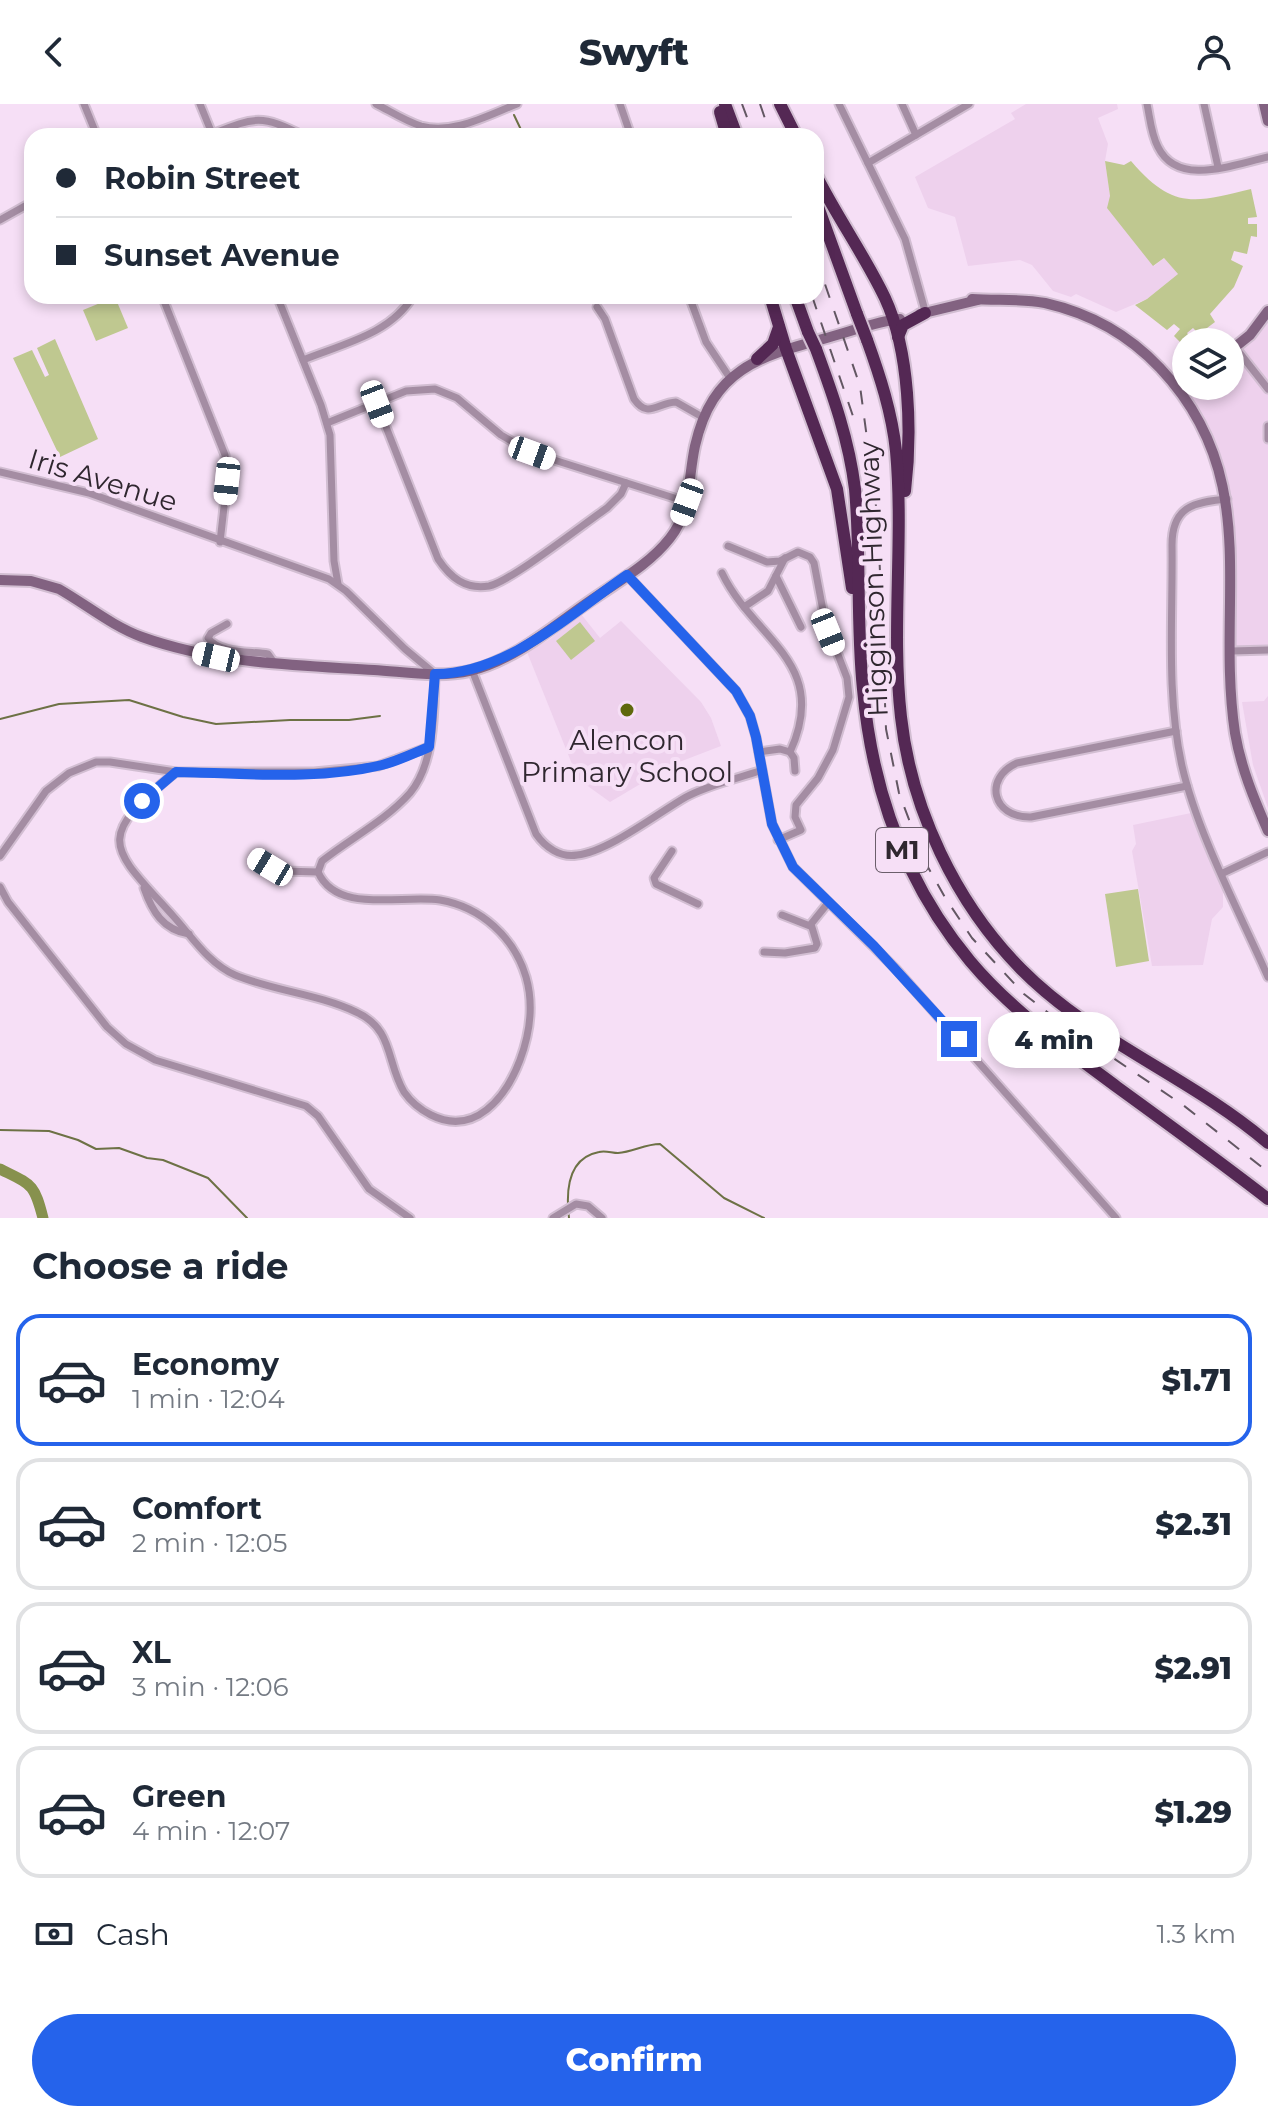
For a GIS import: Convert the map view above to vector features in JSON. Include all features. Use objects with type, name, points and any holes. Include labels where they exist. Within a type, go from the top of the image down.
[{"type":"highway","points":[[718,104],[725,128]]},
{"type":"highway","points":[[725,104],[734,128]]},
{"type":"highway","points":[[779,104],[790,128]]},
{"type":"highway","points":[[824,189],[882,292],[898,337],[908,413],[906,486],[898,546]]},
{"type":"highway","name":"Higginson Highway","points":[[824,223],[883,388],[896,449],[898,668],[906,747],[918,797],[936,841],[971,905],[1019,967],[1056,1000],[1222,1109],[1268,1143]]},
{"type":"highway","points":[[772,304],[837,489],[862,684]]},
{"type":"highway","name":"Higginson Highway","points":[[798,304],[834,397],[854,488],[867,733],[897,841],[922,891],[970,961],[997,989],[1079,1059],[1268,1199]]},
{"type":"highway","points":[[898,337],[903,325],[924,310]]},
{"type":"highway","points":[[757,359],[773,344],[779,327]]},
{"type":"street","points":[[84,104],[94,128]]},
{"type":"street","points":[[200,104],[210,128]]},
{"type":"street","points":[[376,104],[420,126],[433,128],[460,125],[517,104]]},
{"type":"street","points":[[620,104],[628,128]]},
{"type":"street","points":[[839,104],[905,239],[924,310]]},
{"type":"street","points":[[902,104],[916,135]]},
{"type":"street","points":[[868,163],[969,104]]},
{"type":"street","points":[[1147,104],[1157,147],[1169,161],[1188,171],[1268,157]]},
{"type":"street","points":[[1204,104],[1218,167]]},
{"type":"street","points":[[1264,104],[1268,121]]},
{"type":"street","points":[[229,128],[260,119],[287,128]]},
{"type":"street","points":[[0,220],[24,206]]},
{"type":"street","points":[[0,580],[31,581],[59,589],[120,627],[157,642],[216,657],[275,664],[435,674],[472,670],[519,650],[651,558],[669,540],[687,502],[695,447],[704,418],[730,378],[757,359],[961,300],[1002,299],[1044,303],[1088,317],[1142,349],[1172,377]]},
{"type":"street","points":[[924,310],[978,300]]},
{"type":"street","points":[[165,304],[225,455],[227,481],[220,542]]},
{"type":"street","points":[[280,304],[327,423],[334,561],[338,584]]},
{"type":"street","points":[[303,360],[388,325],[408,304]]},
{"type":"street","points":[[692,304],[706,342],[730,378]]},
{"type":"street","points":[[597,307],[605,319],[638,405],[647,410],[676,402],[704,418]]},
{"type":"street","points":[[1244,338],[1268,311]]},
{"type":"street","points":[[1244,362],[1268,389]]},
{"type":"street","points":[[327,423],[406,391],[420,388],[448,393],[517,446],[551,460],[687,502]]},
{"type":"street","points":[[1189,400],[1213,450],[1227,499],[1233,715],[1247,781],[1268,831]]},
{"type":"street","points":[[377,404],[438,559],[446,571],[465,584],[491,586],[500,582],[607,508],[621,494],[626,483]]},
{"type":"street","points":[[1268,426],[1268,439]]},
{"type":"street","name":"Iris Avenue","points":[[0,472],[89,493],[338,584],[435,674]]},
{"type":"street","points":[[1227,499],[1185,509],[1176,519],[1172,532],[1176,731],[1187,786],[1268,977]]},
{"type":"street","points":[[728,546],[767,562],[774,563],[798,552],[804,553],[814,563],[825,621],[847,678],[849,697],[833,750],[818,778],[796,805],[795,817],[801,830],[778,840]]},
{"type":"street","points":[[744,607],[764,594],[785,558]]},
{"type":"street","points":[[722,573],[735,597],[769,634],[798,678],[801,716],[798,735],[790,752]]},
{"type":"street","points":[[627,575],[736,691],[750,716],[767,808],[778,840],[793,867],[896,969],[1116,1218]]},
{"type":"street","points":[[776,576],[801,627]]},
{"type":"street","points":[[227,624],[211,633],[210,641],[226,649],[268,654],[275,664]]},
{"type":"street","points":[[1232,651],[1268,650]]},
{"type":"street","points":[[472,670],[536,834],[543,844],[555,851],[575,856],[598,849],[688,796],[762,770]]},
{"type":"street","points":[[176,772],[131,811],[121,831],[120,851],[131,871],[213,961],[233,974],[334,1004],[365,1017],[384,1036],[399,1079],[411,1101],[424,1111],[452,1122],[477,1118],[497,1102],[506,1088],[519,1062],[531,1018],[526,976],[507,940],[487,921],[461,906],[438,900],[362,899],[333,890],[322,882],[318,872],[322,861],[382,818],[410,792],[419,779],[429,747],[435,674]]},
{"type":"street","points":[[1176,731],[1017,763],[1003,774],[996,796],[1008,813],[1031,817],[1187,786]]},
{"type":"street","points":[[0,856],[46,791],[84,766],[110,762],[176,772],[347,770],[392,762],[429,747]]},
{"type":"street","points":[[759,752],[780,749],[790,752],[795,771]]},
{"type":"street","points":[[672,851],[654,878],[656,884],[698,904]]},
{"type":"street","points":[[1223,873],[1268,852]]},
{"type":"street","points":[[256,858],[283,871],[318,872]]},
{"type":"street","points":[[0,887],[8,902],[114,1034],[155,1060],[299,1103],[312,1110],[369,1189],[410,1218]]},
{"type":"street","points":[[810,926],[828,903]]},
{"type":"street","points":[[764,952],[800,952],[815,948],[817,944],[810,926],[782,915]]},
{"type":"street","points":[[556,1215],[576,1204],[588,1206],[602,1218]]},
{"type":"shaded area","points":[[1026,104],[1117,104],[1118,109],[1098,118],[1108,144],[1105,161],[1110,196],[1154,266],[1164,258],[1178,274],[1147,299],[1116,312],[1076,294],[1071,297],[1053,291],[1032,265],[1020,260],[968,266],[955,217],[928,208],[915,177],[1015,119],[1011,113]]},
{"type":"shaded area","points":[[1268,317],[1268,650],[1231,650],[1222,477],[1184,400],[1244,400],[1244,338]]},
{"type":"shaded area","name":"Alencon Primary School","points":[[581,614],[600,638],[621,621],[701,702],[711,718],[721,746],[674,764],[610,802],[578,779],[527,652],[550,639]]},
{"type":"shaded area","points":[[1268,696],[1268,808],[1253,765],[1242,702],[1264,701]]},
{"type":"shaded area","points":[[1196,812],[1228,885],[1223,888],[1223,907],[1212,919],[1203,965],[1152,966],[1132,851],[1136,844],[1133,825]]},
{"type":"green space","points":[[1105,161],[1124,165],[1131,161],[1159,188],[1185,199],[1251,189],[1257,217],[1248,218],[1248,224],[1257,224],[1257,237],[1251,236],[1247,254],[1234,251],[1231,260],[1243,266],[1234,287],[1210,314],[1215,322],[1207,328],[1179,328],[1174,324],[1167,330],[1135,305],[1178,274],[1164,258],[1153,266],[1107,208],[1110,196]]},
{"type":"green space","points":[[98,304],[118,304],[128,328],[96,341],[83,310]]},
{"type":"green space","points":[[55,339],[98,439],[60,457],[13,358],[32,350],[45,377],[49,375],[37,348]]},
{"type":"green space","points":[[580,622],[595,641],[571,660],[556,641]]},
{"type":"green space","points":[[1138,889],[1149,961],[1116,967],[1105,894]]},
{"type":"waterway","points":[[514,115],[520,128]]},
{"type":"waterway","points":[[0,719],[59,704],[129,700],[216,724],[349,720],[380,716]]},
{"type":"waterway","points":[[0,1130],[49,1131],[96,1149],[119,1148],[163,1160],[208,1178],[247,1218]]},
{"type":"waterway","points":[[569,1218],[569,1188],[580,1161],[601,1151],[618,1153],[660,1144],[724,1198],[764,1218]]},
{"type":"waterway","points":[[0,1169],[30,1186],[43,1218]]},
{"type":"railway","points":[[742,104],[751,128]]},
{"type":"railway","points":[[760,104],[768,128]]},
{"type":"railway","points":[[824,281],[860,386],[878,521],[886,729],[899,793],[925,862],[972,938],[1024,994],[1064,1025],[1183,1105],[1268,1172]]},
{"type":"railway","points":[[815,304],[856,425]]},
{"type":"place","name":"Alencon Primary School","points":[[627,710]]},
{"type":"route","points":[[142,801],[176,772],[347,770],[378,766],[429,747],[435,674],[460,673],[504,658],[627,575],[736,691],[750,716],[756,737],[772,824],[793,867],[874,946],[959,1039]]}]
